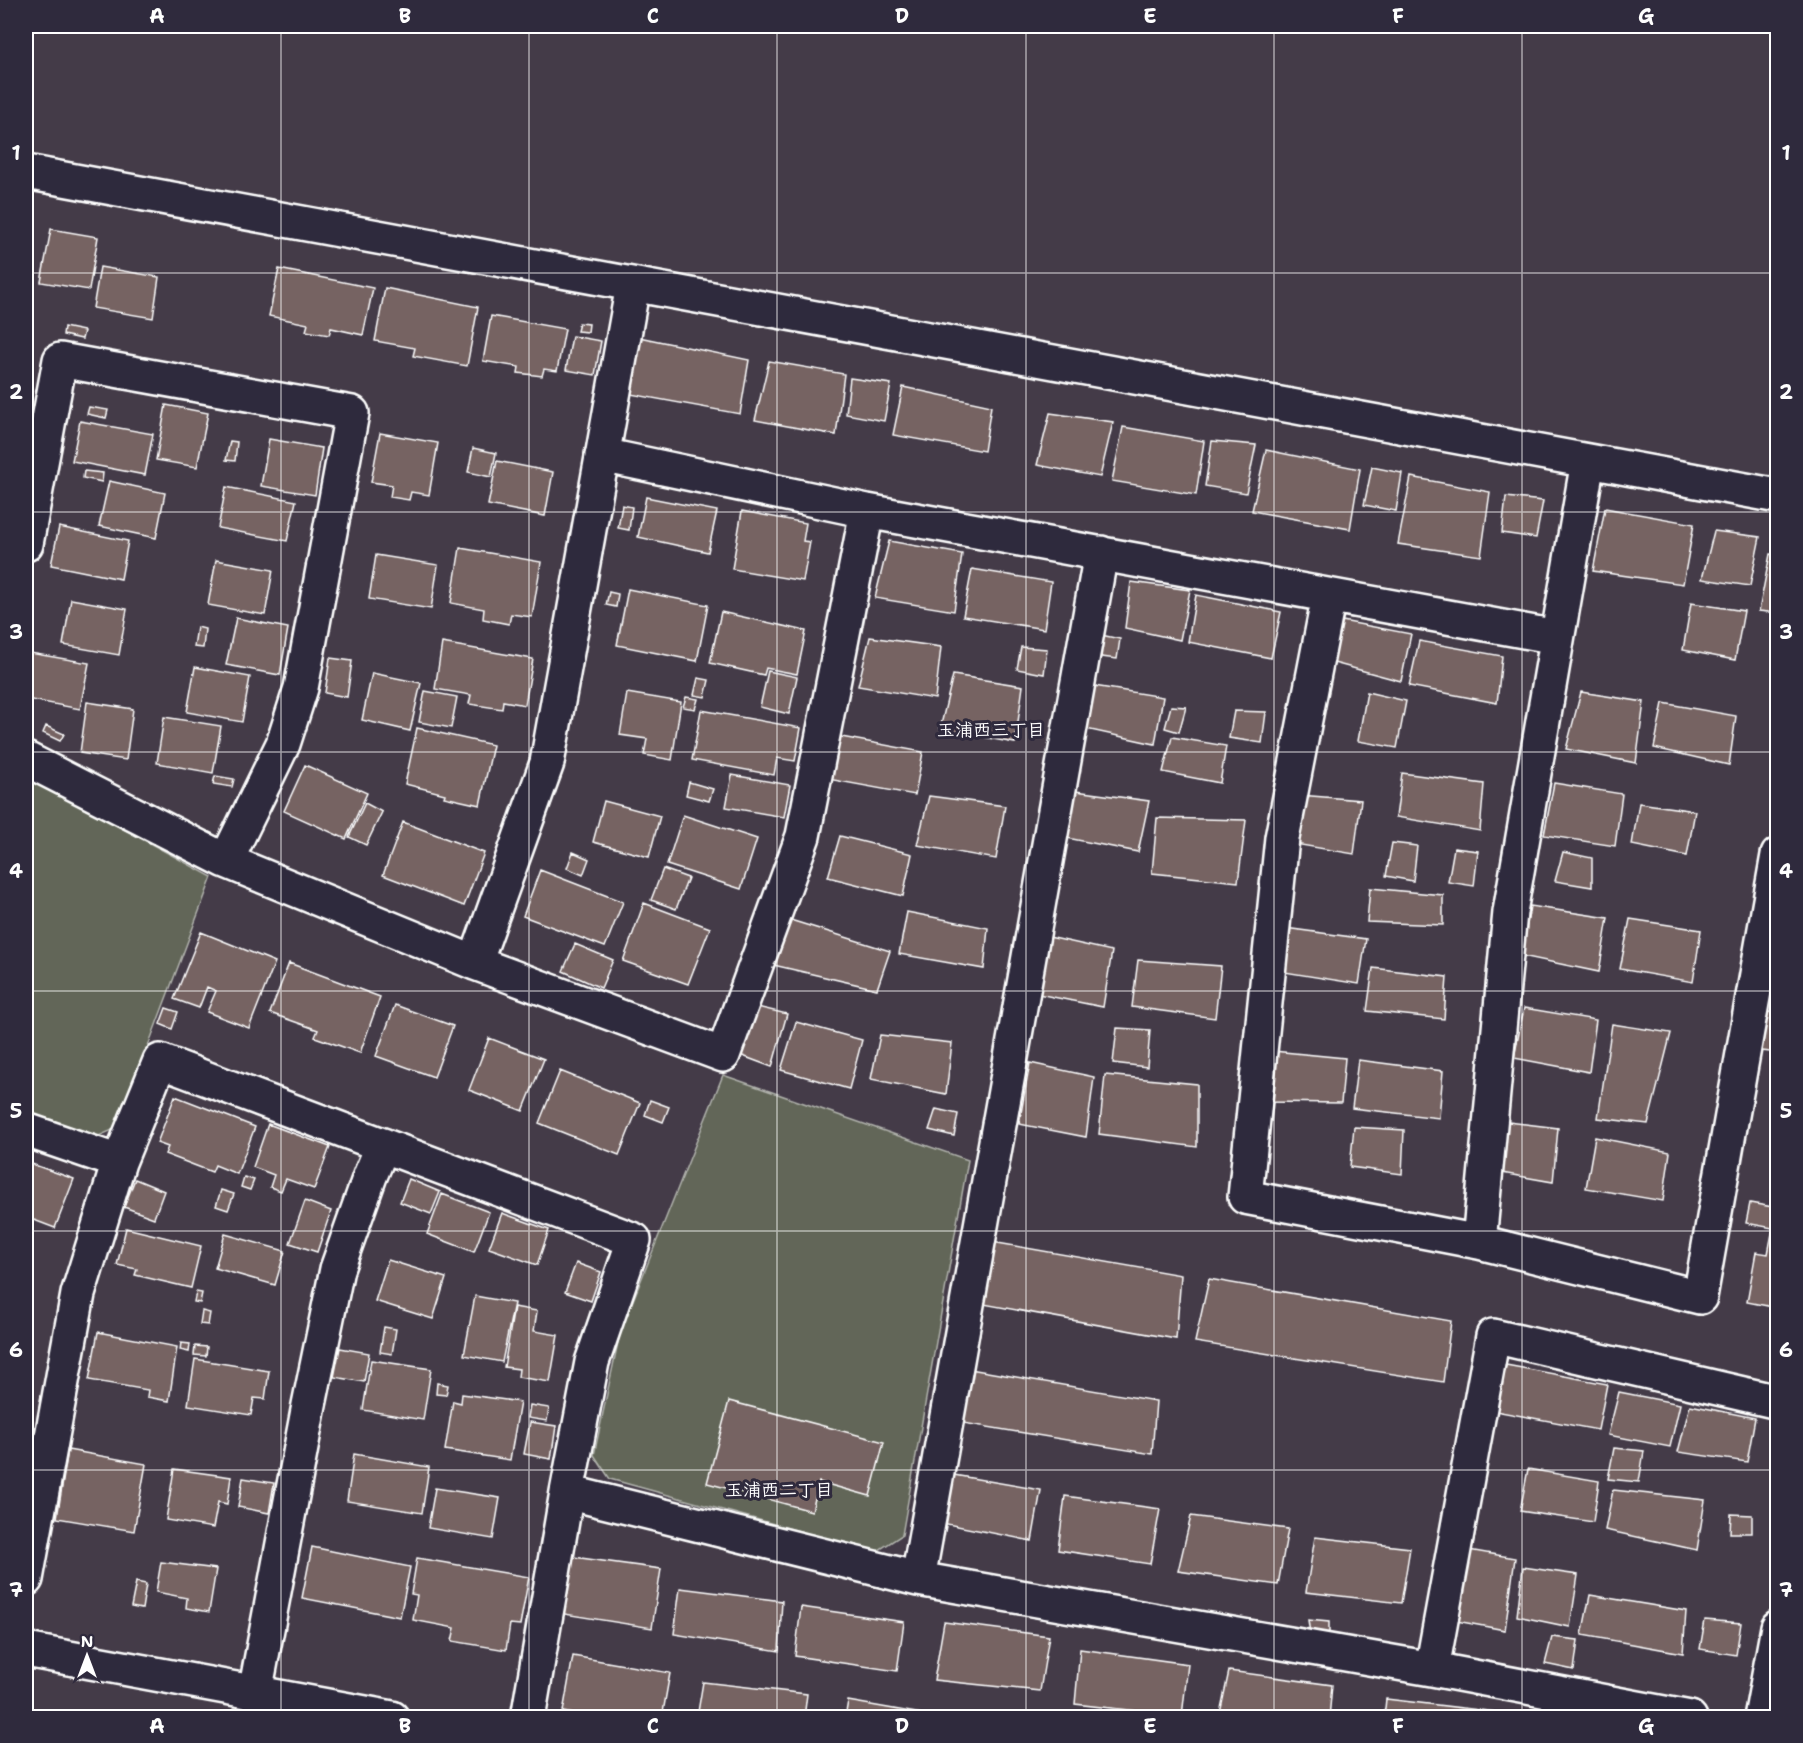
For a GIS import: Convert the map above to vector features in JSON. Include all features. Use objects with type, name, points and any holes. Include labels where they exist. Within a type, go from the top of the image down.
[{"type":"street","points":[[26,172],[1778,496]]},
{"type":"street","points":[[475,963],[547,764],[633,285]]},
{"type":"street","points":[[26,544],[60,360],[352,413],[301,688],[283,744],[226,861]]},
{"type":"street","points":[[602,455],[867,511],[1557,637]]},
{"type":"street","points":[[1479,1242],[1510,912],[1588,461]]},
{"type":"street","points":[[26,759],[226,861],[475,963],[723,1055],[803,836],[867,511]]},
{"type":"street","points":[[918,1579],[1101,553]]},
{"type":"street","points":[[1329,596],[1282,838],[1245,1197],[1479,1242],[1700,1297],[1778,855]]},
{"type":"street","points":[[26,1579],[78,1294],[119,1162],[160,1061],[634,1240],[592,1362],[528,1718]]},
{"type":"street","points":[[26,1130],[119,1162]]},
{"type":"street","points":[[255,1693],[309,1405],[338,1269],[383,1145]]},
{"type":"street","points":[[1432,1670],[1493,1336],[1778,1402]]},
{"type":"street","points":[[567,1492],[918,1579],[1690,1718]]},
{"type":"street","points":[[1761,1718],[1778,1627]]},
{"type":"street","points":[[26,1650],[392,1718]]},
{"type":"green space","points":[[26,776],[212,877],[117,1128],[92,1139],[26,1114]]},
{"type":"green space","points":[[723,1075],[968,1160],[902,1535],[876,1552],[610,1479],[594,1455],[620,1333]]},
{"type":"building","points":[[51,229],[98,237],[89,290],[41,282]]},
{"type":"building","points":[[100,267],[159,277],[153,318],[93,308]]},
{"type":"building","points":[[279,269],[373,288],[363,335],[331,328],[329,335],[306,331],[308,324],[269,316]]},
{"type":"building","points":[[385,288],[478,307],[467,366],[413,356],[415,348],[375,341]]},
{"type":"building","points":[[491,316],[565,329],[557,371],[544,369],[542,376],[518,373],[519,367],[483,361]]},
{"type":"building","points":[[579,323],[589,324],[588,332],[577,331]]},
{"type":"building","points":[[64,327],[84,331],[82,339],[63,335]]},
{"type":"building","points":[[572,336],[601,341],[595,375],[566,370]]},
{"type":"building","points":[[639,337],[749,360],[740,414],[625,393]]},
{"type":"building","points":[[769,361],[844,374],[836,435],[755,420]]},
{"type":"building","points":[[850,378],[891,384],[884,421],[846,414]]},
{"type":"building","points":[[903,387],[991,406],[984,451],[893,435]]},
{"type":"building","points":[[166,405],[208,413],[197,467],[156,460]]},
{"type":"building","points":[[89,407],[108,410],[106,418],[87,414]]},
{"type":"building","points":[[1050,413],[1113,422],[1100,477],[1037,465]]},
{"type":"building","points":[[80,421],[153,434],[145,475],[72,461]]},
{"type":"building","points":[[1123,427],[1204,441],[1196,495],[1112,481]]},
{"type":"building","points":[[380,433],[438,443],[429,495],[411,492],[409,500],[390,497],[392,485],[371,482]]},
{"type":"building","points":[[269,439],[322,448],[315,495],[261,486]]},
{"type":"building","points":[[230,441],[237,442],[235,461],[226,460]]},
{"type":"building","points":[[1212,441],[1256,445],[1246,493],[1205,486]]},
{"type":"building","points":[[473,448],[496,453],[491,477],[468,472]]},
{"type":"building","points":[[1266,450],[1360,469],[1350,529],[1252,511]]},
{"type":"building","points":[[497,461],[553,472],[545,516],[488,505]]},
{"type":"building","points":[[1372,467],[1402,473],[1396,511],[1364,505]]},
{"type":"building","points":[[84,471],[103,473],[102,482],[83,478]]},
{"type":"building","points":[[1411,477],[1490,492],[1481,556],[1398,544]]},
{"type":"building","points":[[109,481],[165,493],[156,538],[99,526]]},
{"type":"building","points":[[226,487],[296,501],[287,541],[218,528]]},
{"type":"building","points":[[646,497],[717,511],[708,552],[638,537]]},
{"type":"building","points":[[1506,497],[1543,501],[1536,538],[1502,533]]},
{"type":"building","points":[[622,505],[632,507],[629,530],[618,528]]},
{"type":"building","points":[[1605,508],[1694,524],[1683,584],[1593,571]]},
{"type":"building","points":[[742,511],[806,523],[803,541],[810,542],[803,581],[732,569]]},
{"type":"building","points":[[59,527],[128,541],[121,579],[51,565]]},
{"type":"building","points":[[1714,531],[1760,537],[1750,586],[1702,579]]},
{"type":"building","points":[[889,541],[962,554],[954,611],[875,598]]},
{"type":"building","points":[[460,548],[541,562],[532,617],[511,614],[509,624],[483,619],[484,609],[451,603]]},
{"type":"building","points":[[1770,554],[1778,555],[1778,613],[1759,611]]},
{"type":"building","points":[[376,555],[438,565],[431,609],[369,599]]},
{"type":"building","points":[[216,560],[273,570],[265,615],[208,605]]},
{"type":"building","points":[[972,569],[1051,582],[1044,629],[963,616]]},
{"type":"building","points":[[1131,582],[1190,590],[1180,640],[1125,628]]},
{"type":"building","points":[[628,589],[708,605],[697,661],[617,645]]},
{"type":"building","points":[[609,592],[618,594],[616,607],[606,605]]},
{"type":"building","points":[[1196,595],[1281,612],[1271,658],[1188,642]]},
{"type":"building","points":[[71,599],[127,609],[119,655],[63,645]]},
{"type":"building","points":[[1691,603],[1744,611],[1735,660],[1683,650]]},
{"type":"building","points":[[721,612],[806,631],[797,674],[766,668],[764,675],[710,663]]},
{"type":"building","points":[[236,618],[288,628],[280,675],[226,665]]},
{"type":"building","points":[[1337,620],[1411,634],[1401,681],[1330,662]]},
{"type":"building","points":[[197,627],[205,629],[203,648],[194,647]]},
{"type":"building","points":[[1101,635],[1120,639],[1117,659],[1094,656]]},
{"type":"building","points":[[870,637],[941,647],[935,699],[858,686]]},
{"type":"building","points":[[1419,641],[1502,656],[1497,703],[1409,686]]},
{"type":"building","points":[[442,643],[533,659],[525,705],[503,701],[502,709],[469,704],[471,695],[435,689]]},
{"type":"building","points":[[1021,647],[1047,649],[1044,674],[1017,669]]},
{"type":"building","points":[[30,653],[89,663],[80,709],[26,699],[26,676]]},
{"type":"building","points":[[330,658],[352,661],[347,697],[325,693]]},
{"type":"building","points":[[195,667],[250,677],[242,722],[187,712]]},
{"type":"building","points":[[768,671],[797,677],[789,714],[760,707]]},
{"type":"building","points":[[372,673],[421,683],[410,731],[362,720]]},
{"type":"building","points":[[953,675],[1023,686],[1015,743],[940,729]]},
{"type":"building","points":[[698,678],[709,680],[705,697],[694,695]]},
{"type":"building","points":[[1094,686],[1163,697],[1155,744],[1086,729]]},
{"type":"building","points":[[425,691],[457,697],[451,728],[419,722]]},
{"type":"building","points":[[1367,692],[1406,701],[1397,748],[1358,741]]},
{"type":"building","points":[[1581,692],[1644,702],[1636,763],[1566,749]]},
{"type":"building","points":[[627,693],[681,702],[672,760],[644,755],[647,739],[620,735]]},
{"type":"building","points":[[686,697],[698,699],[695,709],[683,707]]},
{"type":"building","points":[[87,702],[133,709],[126,760],[80,753]]},
{"type":"building","points":[[1663,703],[1736,716],[1729,765],[1654,748]]},
{"type":"building","points":[[1171,706],[1186,707],[1179,732],[1165,728]]},
{"type":"building","points":[[701,710],[801,728],[795,761],[777,758],[774,775],[692,760]]},
{"type":"building","points":[[1234,711],[1266,712],[1262,743],[1229,738]]},
{"type":"building","points":[[164,717],[221,726],[213,773],[157,763]]},
{"type":"building","points":[[46,726],[64,734],[60,741],[43,733]]},
{"type":"building","points":[[417,728],[493,745],[480,805],[444,797],[445,794],[405,784]]},
{"type":"building","points":[[836,736],[923,752],[915,795],[828,779]]},
{"type":"building","points":[[1172,737],[1226,746],[1220,783],[1163,772]]},
{"type":"building","points":[[305,765],[367,793],[346,839],[284,811]]},
{"type":"building","points":[[1402,773],[1484,784],[1480,831],[1396,817]]},
{"type":"building","points":[[732,775],[790,785],[784,817],[726,807]]},
{"type":"building","points":[[215,776],[234,779],[232,787],[213,784]]},
{"type":"building","points":[[689,782],[713,789],[709,801],[686,795]]},
{"type":"building","points":[[1554,783],[1622,794],[1615,846],[1544,835]]},
{"type":"building","points":[[1068,790],[1149,801],[1138,852],[1062,837]]},
{"type":"building","points":[[1299,795],[1361,800],[1354,854],[1289,843]]},
{"type":"building","points":[[929,796],[1005,806],[996,859],[917,845]]},
{"type":"building","points":[[604,801],[660,816],[649,857],[593,842]]},
{"type":"building","points":[[365,803],[382,812],[366,845],[349,837]]},
{"type":"building","points":[[1639,803],[1695,811],[1687,856],[1632,845]]},
{"type":"building","points":[[683,815],[757,839],[741,889],[667,865]]},
{"type":"building","points":[[1157,818],[1246,820],[1238,882],[1152,873]]},
{"type":"building","points":[[403,822],[484,853],[464,906],[383,875]]},
{"type":"building","points":[[840,836],[912,854],[903,896],[828,877]]},
{"type":"building","points":[[1392,843],[1417,846],[1413,881],[1386,876]]},
{"type":"building","points":[[1454,848],[1478,851],[1474,886],[1448,882]]},
{"type":"building","points":[[573,852],[589,859],[583,875],[567,868]]},
{"type":"building","points":[[1563,852],[1592,858],[1592,887],[1555,881]]},
{"type":"building","points":[[663,869],[688,878],[676,909],[651,900]]},
{"type":"building","points":[[540,870],[623,902],[605,947],[523,916]]},
{"type":"building","points":[[1370,888],[1443,895],[1443,925],[1367,922]]},
{"type":"building","points":[[644,903],[710,928],[688,984],[623,961]]},
{"type":"building","points":[[1530,906],[1608,918],[1599,972],[1522,956]]},
{"type":"building","points":[[907,912],[988,928],[984,969],[899,954]]},
{"type":"building","points":[[784,918],[890,951],[877,989],[769,964]]},
{"type":"building","points":[[1630,919],[1701,930],[1693,982],[1620,969]]},
{"type":"building","points":[[1285,928],[1366,939],[1359,984],[1278,971]]},
{"type":"building","points":[[201,932],[275,962],[249,1028],[207,1012],[216,991],[207,987],[199,1008],[174,999]]},
{"type":"building","points":[[1049,937],[1112,951],[1103,1007],[1038,994]]},
{"type":"building","points":[[575,944],[613,960],[601,988],[563,971]]},
{"type":"building","points":[[1138,960],[1221,966],[1215,1018],[1132,1007]]},
{"type":"building","points":[[289,963],[380,997],[360,1053],[315,1037],[318,1030],[270,1013]]},
{"type":"building","points":[[1373,968],[1447,977],[1444,1019],[1367,1011]]},
{"type":"building","points":[[395,1005],[453,1026],[434,1077],[376,1056]]},
{"type":"building","points":[[749,1005],[787,1014],[772,1067],[732,1052]]},
{"type":"building","points":[[166,1008],[178,1012],[172,1029],[160,1024]]},
{"type":"building","points":[[1524,1008],[1596,1020],[1589,1072],[1514,1058]]},
{"type":"building","points":[[1758,1011],[1778,1013],[1778,1053],[1754,1050]]},
{"type":"building","points":[[796,1022],[862,1040],[849,1089],[781,1070]]},
{"type":"building","points":[[1612,1024],[1671,1033],[1648,1124],[1598,1118]]},
{"type":"building","points":[[1117,1028],[1150,1030],[1147,1067],[1113,1063]]},
{"type":"building","points":[[880,1035],[952,1043],[946,1094],[871,1079]]},
{"type":"building","points":[[489,1038],[544,1059],[523,1111],[469,1090]]},
{"type":"building","points":[[1273,1051],[1345,1058],[1341,1103],[1267,1102]]},
{"type":"building","points":[[1358,1060],[1443,1071],[1439,1118],[1352,1108]]},
{"type":"building","points":[[1030,1063],[1094,1077],[1086,1137],[1019,1124]]},
{"type":"building","points":[[560,1071],[640,1103],[619,1155],[539,1123]]},
{"type":"building","points":[[1105,1075],[1197,1084],[1197,1147],[1099,1134]]},
{"type":"building","points":[[175,1096],[255,1127],[237,1174],[215,1165],[212,1172],[165,1154],[168,1147],[157,1143]]},
{"type":"building","points":[[650,1100],[669,1107],[663,1122],[645,1115]]},
{"type":"building","points":[[936,1109],[958,1114],[954,1136],[929,1130]]},
{"type":"building","points":[[1500,1121],[1558,1128],[1553,1182],[1496,1172]]},
{"type":"building","points":[[268,1124],[330,1147],[314,1189],[286,1179],[281,1191],[270,1187],[274,1175],[253,1167]]},
{"type":"building","points":[[1354,1127],[1404,1130],[1402,1174],[1350,1167]]},
{"type":"building","points":[[1595,1137],[1670,1152],[1663,1201],[1586,1188]]},
{"type":"building","points":[[26,1162],[74,1179],[55,1228],[26,1217]]},
{"type":"building","points":[[244,1177],[254,1180],[250,1190],[241,1187]]},
{"type":"building","points":[[135,1179],[164,1191],[154,1218],[124,1207]]},
{"type":"building","points":[[409,1179],[440,1192],[431,1214],[400,1202]]},
{"type":"building","points":[[221,1190],[234,1194],[228,1210],[216,1206]]},
{"type":"building","points":[[442,1194],[489,1212],[474,1252],[427,1234]]},
{"type":"building","points":[[305,1201],[331,1211],[317,1252],[290,1243]]},
{"type":"building","points":[[1750,1203],[1778,1208],[1778,1308],[1747,1302],[1756,1252],[1768,1254],[1773,1228],[1746,1223]]},
{"type":"building","points":[[502,1213],[549,1230],[537,1265],[489,1248]]},
{"type":"building","points":[[126,1228],[201,1246],[191,1288],[135,1275],[137,1269],[117,1265]]},
{"type":"building","points":[[225,1234],[285,1251],[275,1285],[215,1268]]},
{"type":"building","points":[[986,1241],[1181,1275],[1176,1339],[978,1303]]},
{"type":"building","points":[[388,1260],[446,1278],[433,1319],[375,1301]]},
{"type":"building","points":[[576,1263],[601,1272],[591,1301],[565,1292]]},
{"type":"building","points":[[1209,1279],[1451,1321],[1443,1382],[1195,1342]]},
{"type":"building","points":[[196,1292],[202,1293],[200,1303],[194,1302]]},
{"type":"building","points":[[475,1296],[514,1303],[502,1362],[464,1355]]},
{"type":"building","points":[[514,1307],[537,1311],[534,1331],[558,1335],[550,1382],[518,1377],[519,1369],[504,1367]]},
{"type":"building","points":[[202,1311],[210,1313],[208,1325],[200,1324]]},
{"type":"building","points":[[384,1327],[396,1329],[392,1354],[380,1352]]},
{"type":"building","points":[[98,1332],[177,1347],[169,1401],[147,1397],[148,1390],[89,1380]]},
{"type":"building","points":[[181,1343],[190,1344],[189,1352],[180,1350]]},
{"type":"building","points":[[195,1346],[207,1347],[206,1356],[194,1355]]},
{"type":"building","points":[[340,1348],[369,1353],[364,1382],[334,1377]]},
{"type":"building","points":[[195,1359],[269,1371],[265,1399],[254,1398],[251,1415],[188,1405]]},
{"type":"building","points":[[371,1360],[431,1369],[423,1420],[363,1410]]},
{"type":"building","points":[[1506,1365],[1607,1384],[1598,1430],[1495,1411]]},
{"type":"building","points":[[964,1368],[1156,1401],[1152,1454],[957,1422]]},
{"type":"building","points":[[437,1383],[448,1385],[446,1395],[436,1394]]},
{"type":"building","points":[[1619,1392],[1680,1404],[1670,1447],[1608,1435]]},
{"type":"building","points":[[462,1394],[520,1402],[510,1460],[445,1450],[453,1401],[461,1403]]},
{"type":"building","points":[[729,1401],[884,1442],[870,1496],[819,1482],[812,1511],[707,1483]]},
{"type":"building","points":[[530,1405],[549,1408],[547,1421],[528,1418]]},
{"type":"building","points":[[1690,1405],[1755,1418],[1747,1462],[1678,1452]]},
{"type":"building","points":[[530,1422],[556,1426],[551,1459],[524,1454]]},
{"type":"building","points":[[1614,1448],[1644,1451],[1639,1482],[1608,1479]]},
{"type":"building","points":[[68,1450],[146,1464],[134,1531],[57,1518]]},
{"type":"building","points":[[354,1454],[429,1467],[422,1513],[347,1501]]},
{"type":"building","points":[[174,1469],[231,1477],[227,1504],[218,1502],[213,1528],[166,1520]]},
{"type":"building","points":[[1528,1469],[1599,1481],[1593,1522],[1520,1511]]},
{"type":"building","points":[[948,1474],[1041,1490],[1032,1541],[937,1522]]},
{"type":"building","points":[[243,1478],[274,1483],[269,1513],[238,1507]]},
{"type":"building","points":[[435,1488],[500,1498],[493,1539],[428,1528]]},
{"type":"building","points":[[1613,1490],[1705,1500],[1697,1550],[1605,1530]]},
{"type":"building","points":[[1065,1496],[1160,1509],[1150,1564],[1058,1550]]},
{"type":"building","points":[[1731,1514],[1752,1515],[1752,1533],[1730,1533]]},
{"type":"building","points":[[1191,1516],[1288,1529],[1278,1585],[1178,1571]]},
{"type":"building","points":[[1315,1537],[1410,1548],[1401,1603],[1306,1592]]},
{"type":"building","points":[[312,1547],[410,1567],[400,1617],[302,1598]]},
{"type":"building","points":[[1463,1549],[1515,1558],[1505,1630],[1451,1620]]},
{"type":"building","points":[[566,1556],[661,1569],[652,1628],[558,1613]]},
{"type":"building","points":[[417,1558],[529,1577],[520,1625],[510,1624],[506,1650],[452,1641],[455,1628],[413,1620],[417,1595],[411,1594]]},
{"type":"building","points":[[161,1562],[216,1569],[209,1612],[186,1608],[187,1598],[156,1592]]},
{"type":"building","points":[[1523,1567],[1578,1575],[1570,1627],[1517,1616]]},
{"type":"building","points":[[136,1582],[146,1584],[142,1609],[131,1607]]},
{"type":"building","points":[[680,1588],[782,1601],[779,1651],[674,1634]]},
{"type":"building","points":[[1590,1595],[1686,1611],[1683,1653],[1582,1635]]},
{"type":"building","points":[[801,1607],[904,1622],[897,1671],[795,1656]]},
{"type":"building","points":[[1308,1620],[1329,1622],[1329,1635],[1310,1633]]},
{"type":"building","points":[[1705,1620],[1741,1623],[1736,1655],[1700,1649]]},
{"type":"building","points":[[944,1622],[1049,1636],[1040,1691],[934,1680]]},
{"type":"building","points":[[1552,1637],[1578,1640],[1574,1670],[1545,1664]]},
{"type":"building","points":[[1080,1649],[1188,1664],[1182,1716],[1075,1704]]},
{"type":"building","points":[[573,1656],[670,1673],[662,1718],[596,1718],[563,1712]]},
{"type":"building","points":[[1229,1671],[1332,1685],[1329,1718],[1219,1718]]},
{"type":"building","points":[[703,1682],[807,1694],[804,1718],[697,1718]]},
{"type":"building","points":[[1386,1699],[1496,1712],[1495,1718],[1384,1718]]},
{"type":"building","points":[[848,1701],[945,1718],[845,1718]]},
{"type":"district","name":"玉浦西三丁目","points":[[991,730]]},
{"type":"district","name":"玉浦西二丁目","points":[[779,1490]]}]
